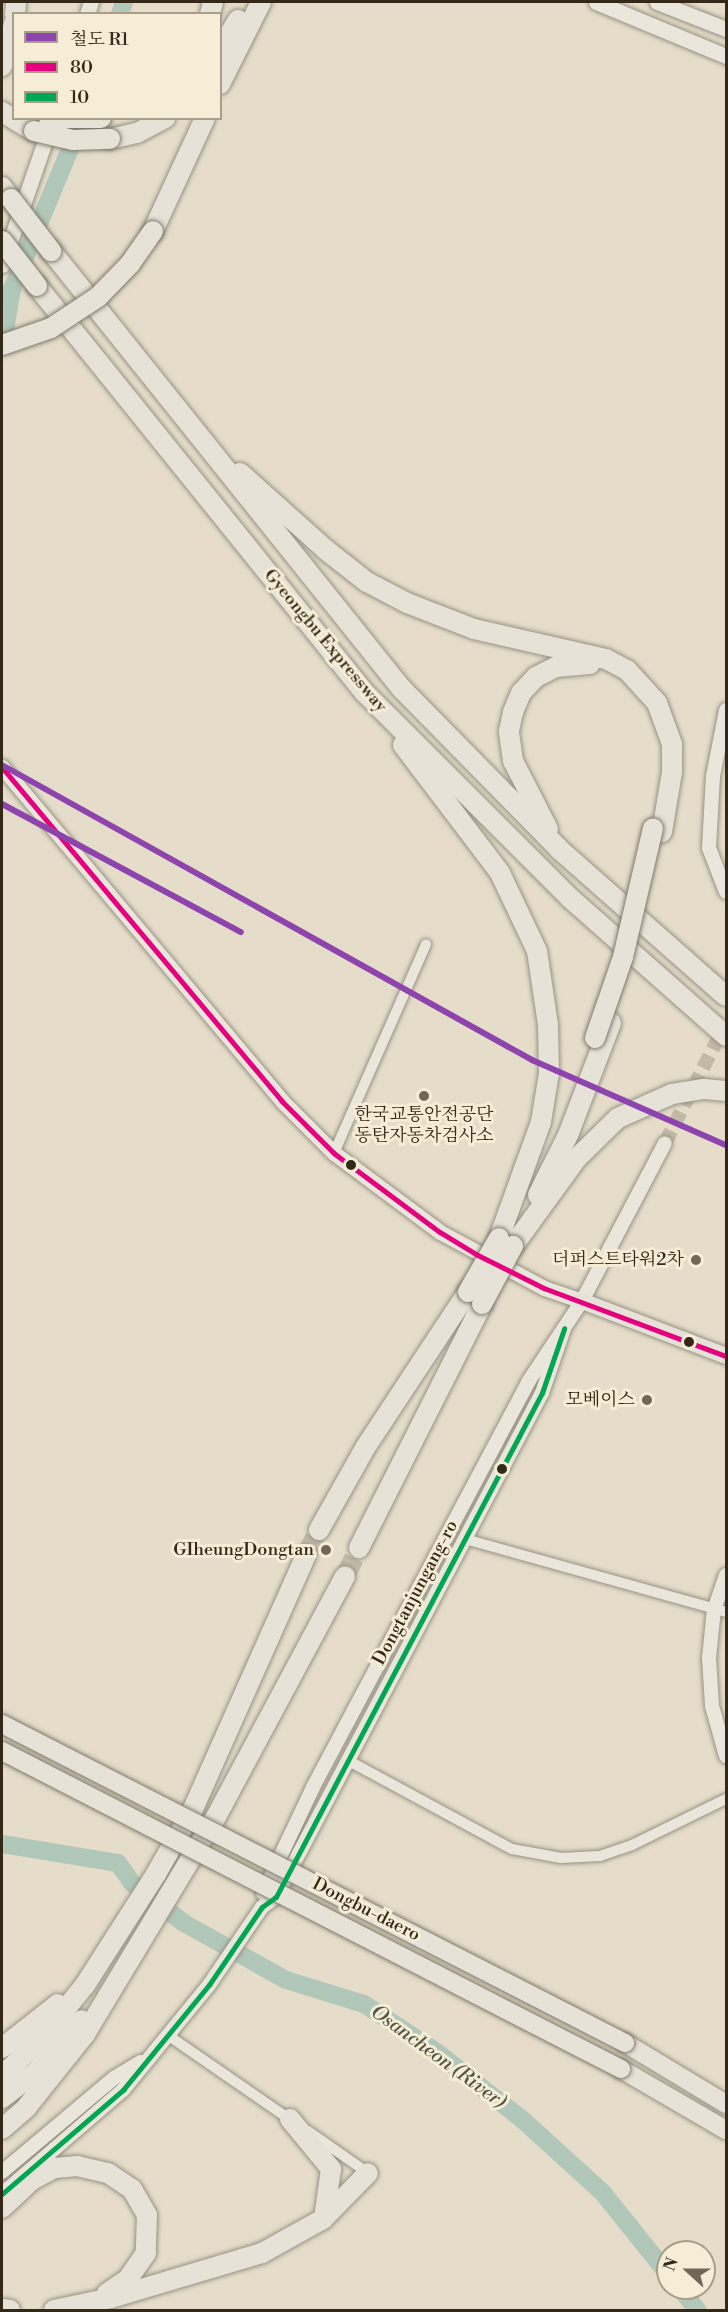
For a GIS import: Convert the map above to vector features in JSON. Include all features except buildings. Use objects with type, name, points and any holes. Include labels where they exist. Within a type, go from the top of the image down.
[{"type":"highway","points":[[222,47],[248,2]]},
{"type":"highway","points":[[222,80],[261,2]]},
{"type":"highway","points":[[2,66],[12,31]]},
{"type":"highway","points":[[21,120],[34,132],[73,140],[110,139],[137,133],[161,120]]},
{"type":"highway","points":[[2,345],[51,328],[98,297],[130,264],[153,231],[204,120]]},
{"type":"highway","name":"Gyeongbu Expressway","points":[[6,193],[392,678],[559,849],[726,996]]},
{"type":"highway","name":"Gyeongbu Expressway","points":[[5,244],[364,693],[570,898],[726,1036]]},
{"type":"highway","points":[[197,435],[367,582],[407,603],[474,629],[606,659],[627,670],[657,703],[672,744],[672,772],[623,957],[595,1038],[506,1242]]},
{"type":"highway","points":[[359,1548],[475,1298],[568,1135],[632,961],[657,830],[660,748],[647,707],[633,687],[614,672],[577,662],[556,666],[536,677],[521,693],[509,731],[513,762],[559,849]]},
{"type":"highway","points":[[364,693],[500,873],[537,951],[548,1025],[549,1073],[541,1122],[506,1242]]},
{"type":"highway","points":[[506,1242],[577,1158],[618,1118],[672,1094],[704,1089],[726,1091]]},
{"type":"highway","points":[[319,1530],[364,1448],[475,1298]]},
{"type":"highway","points":[[2,2076],[64,2013],[106,1952],[193,1809],[306,1555]]},
{"type":"highway","points":[[2,2129],[61,2068],[125,1966],[216,1817],[345,1576]]},
{"type":"highway","name":"Dongbu-daero","points":[[2,1724],[625,2043],[726,2104]]},
{"type":"highway","name":"Dongbu-daero","points":[[2,1750],[621,2069],[726,2130]]},
{"type":"highway","points":[[2,2048],[49,2014],[106,1952]]},
{"type":"highway","points":[[2,2098],[36,2072],[111,1986]]},
{"type":"highway","points":[[290,2119],[331,2169],[330,2193],[323,2219]]},
{"type":"highway","points":[[2,2208],[32,2180],[55,2168],[77,2166],[108,2173],[132,2189],[142,2201],[149,2239],[139,2267],[115,2289],[61,2309]]},
{"type":"highway","points":[[61,2309],[262,2253],[323,2219],[368,2173]]},
{"type":"highway","points":[[2,2309],[10,2310]]},
{"type":"main road","points":[[596,2],[726,56]]},
{"type":"main road","points":[[657,2],[726,29]]},
{"type":"main road","points":[[2,265],[5,244],[50,120]]},
{"type":"main road","points":[[2,767],[282,1101],[334,1153],[468,1249],[544,1288],[726,1356]]},
{"type":"street","points":[[726,710],[713,776],[709,848],[726,892]]},
{"type":"street","points":[[334,1153],[426,944]]},
{"type":"street","name":"Dongtanjungang-ro","points":[[270,1894],[312,1787],[506,1424],[582,1301],[665,1143]]},
{"type":"street","points":[[2,2194],[115,2098],[189,2011],[262,1907],[349,1761],[542,1394],[564,1329]]},
{"type":"street","points":[[465,1539],[720,1610]]},
{"type":"street","points":[[726,1575],[709,1658],[712,1706],[726,1756]]},
{"type":"street","points":[[349,1761],[512,1849],[561,1858],[600,1856],[632,1845],[726,1799]]},
{"type":"street","points":[[169,2036],[368,2173]]},
{"type":"street","points":[[2,2172],[114,2078],[148,2058]]},
{"type":"waterway","points":[[121,12],[124,2]]},
{"type":"waterway","points":[[2,347],[12,289],[82,120]]},
{"type":"waterway","name":"Osancheon (River)","points":[[2,1844],[118,1863],[132,1883],[184,1923],[286,1980],[364,2004],[438,2053],[524,2121],[603,2193],[656,2259]]},
{"type":"waterway","name":"Osancheon (River)","points":[[689,2300],[697,2310]]},
{"type":"tunnel","points":[[665,1143],[726,1023]]},
{"type":"tunnel","points":[[306,1555],[319,1530]]},
{"type":"tunnel","points":[[345,1576],[359,1548]]},
{"type":"rail line","name":"R1","points":[[2,765],[532,1060],[726,1145]]},
{"type":"rail line","name":"R1","points":[[2,804],[241,932]]},
{"type":"transit line","name":"80","points":[[2,767],[282,1101],[334,1153],[440,1232],[478,1255],[544,1288],[726,1356]]},
{"type":"transit line","name":"10","points":[[2,2194],[123,2090],[209,1985],[262,1907],[276,1897],[542,1393],[564,1329]]},
{"type":"place","name":"한국교통안전공단 동탄자동차검사소","points":[[424,1096]]},
{"type":"place","name":"더퍼스트타워2차","points":[[696,1260]]},
{"type":"place","name":"모베이스","points":[[647,1400]]},
{"type":"place","name":"GIheungDongtan","points":[[326,1550]]}]
